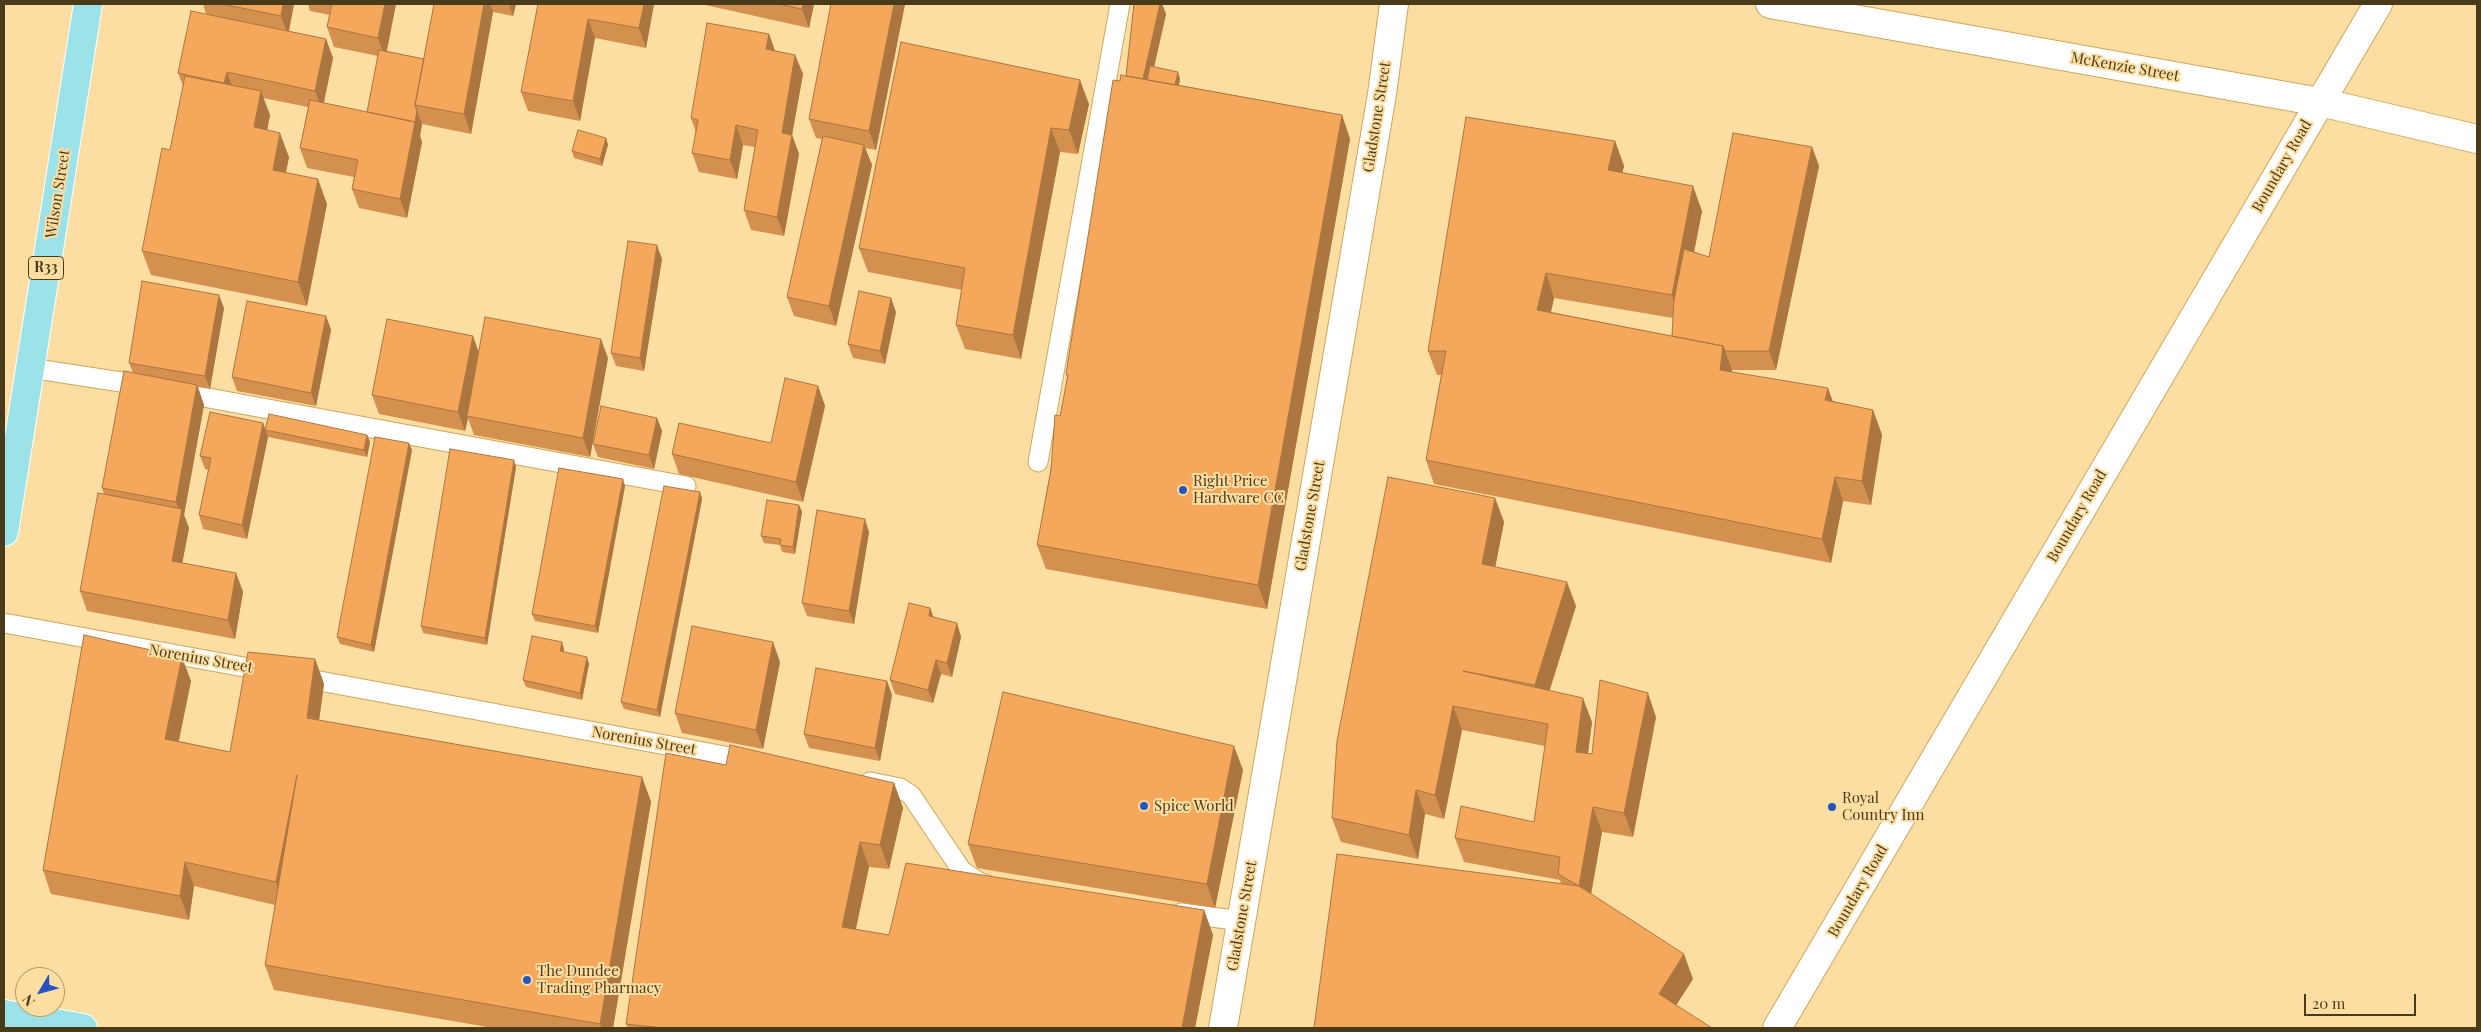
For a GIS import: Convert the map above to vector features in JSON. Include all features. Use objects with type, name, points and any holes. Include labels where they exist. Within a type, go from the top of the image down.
[{"type":"main road","name":"Wilson Street","points":[[4,532],[88,4]]},
{"type":"main road","points":[[4,1014],[84,1028]]},
{"type":"street","name":"Gladstone Street","points":[[1223,1028],[1382,94],[1394,4]]},
{"type":"street","name":"McKenzie Street","points":[[1770,4],[2320,102],[2477,139]]},
{"type":"street","name":"Boundary Road","points":[[1777,1028],[2378,4]]},
{"type":"lane","points":[[1038,462],[1120,4]]},
{"type":"lane","points":[[30,368],[134,383],[686,486]]},
{"type":"lane","name":"Norenius Street","points":[[4,622],[773,764]]},
{"type":"lane","points":[[851,779],[900,788],[911,795],[962,871],[980,883],[999,886]]},
{"type":"lane","points":[[1162,910],[1242,921]]},
{"type":"building","points":[[222,4],[283,4],[281,16]]},
{"type":"building","points":[[332,4],[385,4],[378,38],[327,27]]},
{"type":"building","points":[[434,4],[484,4],[464,114],[415,105]]},
{"type":"building","points":[[538,4],[644,4],[639,28],[588,19],[573,101],[521,92]]},
{"type":"building","points":[[779,4],[803,4],[802,9]]},
{"type":"building","points":[[831,4],[894,4],[869,131],[809,119]]},
{"type":"building","points":[[1134,4],[1160,4],[1143,79],[1126,76]]},
{"type":"building","points":[[191,11],[326,39],[315,91],[227,72],[224,83],[178,73]]},
{"type":"building","points":[[707,23],[769,34],[766,49],[795,55],[782,133],[792,135],[777,217],[744,210],[758,130],[736,125],[730,160],[692,153],[698,120],[691,118]]},
{"type":"building","points":[[901,42],[1080,80],[1069,130],[1051,128],[1013,335],[956,325],[965,268],[859,248]]},
{"type":"building","points":[[379,50],[424,59],[415,105],[417,111],[415,122],[367,112]]},
{"type":"building","points":[[1150,66],[1178,72],[1175,85],[1147,80]]},
{"type":"building","points":[[1121,75],[1342,115],[1258,585],[1037,545],[1051,470],[1055,415],[1060,416],[1068,375],[1066,374],[1113,80],[1120,81]]},
{"type":"building","points":[[185,76],[261,91],[254,127],[280,133],[273,170],[318,179],[298,282],[142,251],[162,148],[170,150]]},
{"type":"building","points":[[310,100],[415,122],[400,199],[352,189],[358,160],[300,148]]},
{"type":"building","points":[[1466,117],[1615,141],[1608,170],[1693,186],[1672,295],[1546,273],[1537,310],[1723,346],[1720,370],[1828,388],[1825,400],[1873,410],[1862,481],[1835,477],[1822,539],[1426,460],[1446,351],[1428,351]]},
{"type":"building","points":[[578,130],[606,138],[600,159],[572,151]]},
{"type":"building","points":[[1733,133],[1812,147],[1769,351],[1725,351],[1723,346],[1672,336],[1674,300],[1684,249],[1709,257]]},
{"type":"building","points":[[823,136],[864,145],[829,306],[787,297]]},
{"type":"building","points":[[628,241],[657,245],[640,358],[611,353]]},
{"type":"building","points":[[142,281],[219,295],[205,376],[129,363]]},
{"type":"building","points":[[859,291],[891,298],[880,351],[848,344]]},
{"type":"building","points":[[247,301],[326,316],[311,393],[232,377]]},
{"type":"building","points":[[485,317],[601,339],[583,438],[467,416]]},
{"type":"building","points":[[387,319],[473,336],[458,412],[372,395]]},
{"type":"building","points":[[124,371],[197,385],[176,502],[102,488]]},
{"type":"building","points":[[785,378],[818,386],[796,482],[672,454],[679,423],[771,443]]},
{"type":"building","points":[[601,406],[657,418],[649,455],[593,444]]},
{"type":"building","points":[[210,412],[263,423],[242,525],[199,515],[211,458],[200,456]]},
{"type":"building","points":[[269,414],[367,435],[364,450],[265,430]]},
{"type":"building","points":[[375,437],[409,443],[371,645],[337,637]]},
{"type":"building","points":[[450,449],[514,460],[485,638],[421,626]]},
{"type":"building","points":[[559,468],[623,479],[595,626],[532,614]]},
{"type":"building","points":[[1388,477],[1495,498],[1482,564],[1567,582],[1535,685],[1463,671],[1583,698],[1576,752],[1592,754],[1600,680],[1648,693],[1624,813],[1593,807],[1579,886],[1558,874],[1560,857],[1455,838],[1461,806],[1534,822],[1548,724],[1453,706],[1435,795],[1416,790],[1409,835],[1332,818],[1337,741]]},
{"type":"building","points":[[664,486],[700,492],[657,710],[621,702]]},
{"type":"building","points":[[98,493],[182,509],[172,561],[236,573],[228,620],[80,591]]},
{"type":"building","points":[[767,500],[799,505],[793,547],[780,545],[781,539],[761,536]]},
{"type":"building","points":[[817,510],[865,519],[849,611],[802,603]]},
{"type":"building","points":[[909,603],[930,608],[929,616],[957,623],[947,663],[936,660],[928,690],[890,680]]},
{"type":"building","points":[[692,626],[773,642],[756,730],[675,713]]},
{"type":"building","points":[[84,635],[182,657],[165,739],[230,752],[248,652],[315,659],[307,718],[642,777],[600,1024],[265,965],[297,775],[276,882],[185,862],[180,896],[43,870]]},
{"type":"building","points":[[532,636],[562,642],[560,651],[587,657],[580,693],[523,680]]},
{"type":"building","points":[[816,668],[887,681],[875,748],[804,734]]},
{"type":"building","points":[[1003,692],[1234,746],[1207,884],[968,844]]},
{"type":"building","points":[[730,745],[894,783],[880,845],[860,842],[842,927],[889,935],[906,863],[1204,910],[1182,1028],[664,1028],[626,1024],[666,753],[726,765]]},
{"type":"building","points":[[1337,854],[1579,886],[1684,954],[1659,994],[1712,1028],[1314,1028]]},
{"type":"place","name":"Right Price Hardware CC","points":[[1183,490]]},
{"type":"place","name":"Spice World","points":[[1144,806]]},
{"type":"place","name":"Royal Country Inn","points":[[1832,807]]},
{"type":"place","name":"The Dundee Trading Pharmacy","points":[[527,980]]}]
